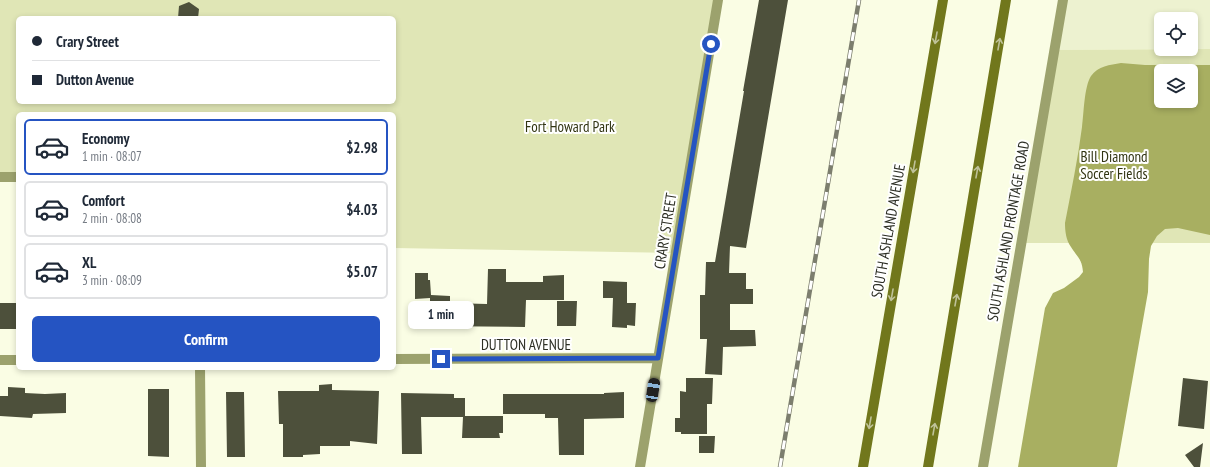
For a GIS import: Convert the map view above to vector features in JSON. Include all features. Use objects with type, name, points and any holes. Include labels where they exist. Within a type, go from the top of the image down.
[{"type":"main road","name":"SOUTH ASHLAND AVENUE","points":[[863,467],[942,0]]},
{"type":"main road","points":[[928,467],[1006,0]]},
{"type":"street","name":"CRARY STREET","points":[[640,467],[718,0]]},
{"type":"street","name":"SOUTH ASHLAND FRONTAGE ROAD","points":[[983,467],[1063,0]]},
{"type":"street","points":[[0,177],[16,177]]},
{"type":"street","name":"DUTTON AVENUE","points":[[396,360],[658,358]]},
{"type":"street","points":[[0,360],[16,360]]},
{"type":"street","points":[[200,370],[200,467]]},
{"type":"shaded area","points":[[1063,0],[1210,0],[1210,49],[1198,49],[1198,12],[1154,12],[1154,49],[1054,50]]},
{"type":"shaded area","points":[[1121,63],[1154,65],[1154,108],[1198,108],[1198,65],[1210,65],[1210,235],[1178,228],[1165,229],[1157,236],[1151,246],[1148,292],[1117,467],[1018,467],[1045,308],[1053,293],[1064,288],[1079,277],[1083,272],[1081,261],[1068,241],[1065,223],[1082,127],[1087,87],[1091,76],[1104,66]]},
{"type":"green space","name":"Fort Howard Park","points":[[0,0],[718,0],[676,253],[396,248],[396,112],[16,112],[16,177],[0,177]]},
{"type":"green space","name":"Bill Diamond Soccer Fields","points":[[1154,49],[1154,56],[1198,56],[1198,49],[1210,49],[1210,243],[1021,243],[1054,50]]},
{"type":"building","points":[[759,0],[788,0],[746,248],[730,246],[729,273],[746,273],[746,289],[753,289],[753,304],[730,304],[730,330],[755,330],[756,346],[723,347],[722,375],[705,374],[707,339],[700,339],[700,295],[705,295],[706,262],[715,262]]},
{"type":"building","points":[[189,2],[199,9],[198,16],[178,16],[179,6]]},
{"type":"building","points":[[488,269],[506,269],[506,282],[543,282],[543,276],[564,275],[564,300],[526,300],[525,327],[430,326],[430,298],[415,299],[415,273],[428,273],[431,295],[450,296],[450,303],[487,304]]},
{"type":"building","points":[[603,281],[627,282],[627,303],[636,303],[635,326],[627,325],[627,328],[612,327],[613,298],[603,298]]},
{"type":"building","points":[[557,301],[577,301],[576,326],[557,326]]},
{"type":"building","points":[[0,303],[16,303],[16,329],[0,329]]},
{"type":"building","points":[[686,378],[713,378],[712,404],[707,404],[707,434],[681,434],[681,432],[675,432],[675,418],[680,418],[680,391],[686,392]]},
{"type":"building","points":[[1183,378],[1208,381],[1204,429],[1178,426]]},
{"type":"building","points":[[332,384],[332,390],[379,391],[377,444],[350,441],[350,446],[320,446],[320,454],[303,455],[303,457],[283,457],[283,424],[279,424],[278,391],[319,391],[319,385]]},
{"type":"building","points":[[8,387],[25,388],[25,393],[66,393],[66,413],[33,414],[32,418],[0,416],[0,396],[8,396]]},
{"type":"building","points":[[148,389],[169,389],[169,457],[148,456]]},
{"type":"building","points":[[226,392],[244,392],[245,457],[227,457]]},
{"type":"building","points":[[624,392],[624,418],[584,419],[584,455],[559,455],[558,418],[545,418],[545,414],[503,414],[503,394],[604,394]]},
{"type":"building","points":[[401,393],[454,394],[454,398],[465,398],[465,416],[503,416],[503,433],[499,433],[500,438],[462,438],[463,417],[421,417],[422,454],[402,454]]},
{"type":"building","points":[[699,436],[715,436],[714,453],[699,453]]},
{"type":"building","points":[[1203,443],[1200,467],[1194,467],[1185,455]]},
{"type":"railway","points":[[780,467],[859,0]]},
{"type":"route","points":[[441,359],[658,358],[711,44]]}]
